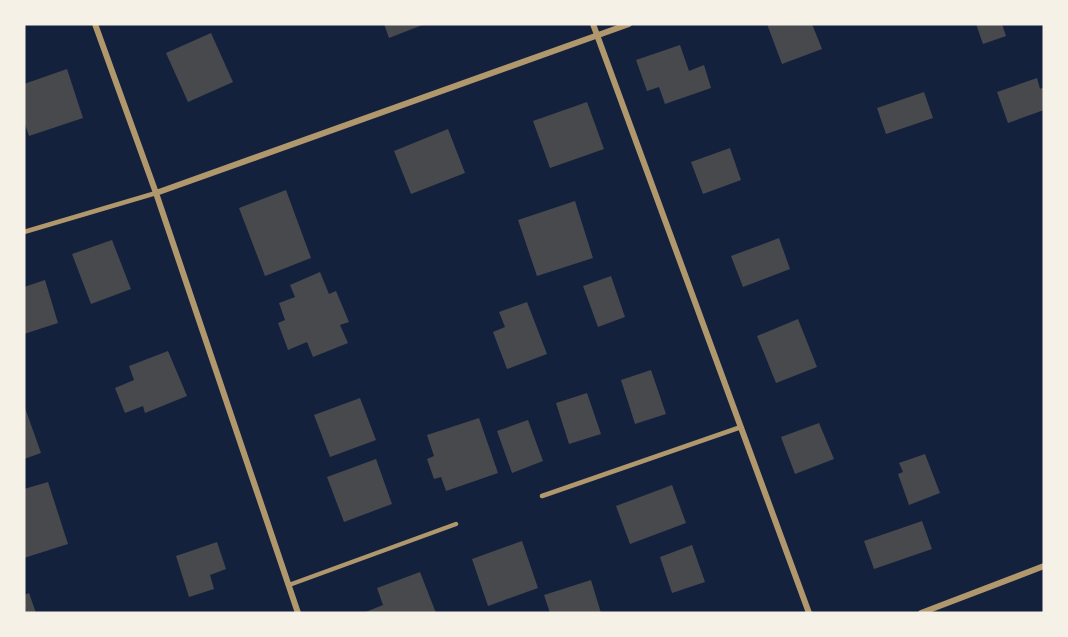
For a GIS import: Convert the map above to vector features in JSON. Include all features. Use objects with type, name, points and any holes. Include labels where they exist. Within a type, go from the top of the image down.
[{"type":"street","points":[[95,24],[156,193],[298,613]]},
{"type":"street","points":[[593,24],[809,613]]},
{"type":"street","points":[[156,193],[629,24]]},
{"type":"street","points":[[921,613],[1044,566]]},
{"type":"lane","points":[[24,232],[156,193]]},
{"type":"lane","points":[[542,496],[741,427]]},
{"type":"lane","points":[[289,585],[456,524]]},
{"type":"building","points":[[384,24],[425,24],[389,38]]},
{"type":"building","points":[[767,24],[812,24],[822,49],[782,64]]},
{"type":"building","points":[[976,24],[1002,24],[1006,36],[983,44]]},
{"type":"building","points":[[211,33],[233,82],[188,102],[166,53]]},
{"type":"building","points":[[680,45],[689,71],[704,65],[711,88],[665,104],[659,87],[647,91],[636,60]]},
{"type":"building","points":[[67,69],[83,118],[29,136],[24,121],[24,84]]},
{"type":"building","points":[[1037,78],[1040,89],[1044,87],[1044,110],[1008,123],[997,92]]},
{"type":"building","points":[[924,92],[933,118],[886,134],[877,108]]},
{"type":"building","points":[[587,102],[604,149],[550,168],[533,121]]},
{"type":"building","points":[[448,129],[465,173],[411,194],[394,151]]},
{"type":"building","points":[[730,148],[741,180],[703,194],[691,162]]},
{"type":"building","points":[[286,190],[311,258],[265,276],[239,208]]},
{"type":"building","points":[[575,201],[593,258],[537,276],[518,220]]},
{"type":"building","points":[[779,238],[790,269],[743,287],[731,256]]},
{"type":"building","points":[[112,240],[131,289],[91,304],[72,254]]},
{"type":"building","points":[[320,272],[329,294],[336,291],[349,322],[340,325],[348,343],[313,357],[307,342],[288,350],[278,323],[285,320],[279,303],[295,297],[290,285]]},
{"type":"building","points":[[611,276],[625,317],[598,327],[583,286]]},
{"type":"building","points":[[45,280],[58,323],[24,334],[24,287]]},
{"type":"building","points":[[527,302],[547,354],[507,369],[493,332],[505,327],[499,312]]},
{"type":"building","points":[[798,319],[817,367],[776,383],[757,336]]},
{"type":"building","points":[[168,351],[187,396],[145,413],[143,406],[125,413],[115,388],[134,380],[129,366]]},
{"type":"building","points":[[651,370],[666,414],[635,424],[621,380]]},
{"type":"building","points":[[587,393],[601,434],[569,444],[556,403]]},
{"type":"building","points":[[360,398],[376,440],[330,457],[314,415]]},
{"type":"building","points":[[24,405],[41,453],[24,459]]},
{"type":"building","points":[[479,418],[498,473],[446,491],[441,477],[434,479],[427,459],[434,456],[427,435]]},
{"type":"building","points":[[528,420],[543,461],[512,473],[497,431]]},
{"type":"building","points":[[819,423],[834,459],[795,474],[781,437]]},
{"type":"building","points":[[925,454],[940,493],[909,505],[898,474],[903,472],[899,463]]},
{"type":"building","points":[[376,459],[392,504],[344,522],[327,477]]},
{"type":"building","points":[[48,482],[68,544],[24,558],[24,489]]},
{"type":"building","points":[[672,485],[686,523],[630,544],[616,506]]},
{"type":"building","points":[[922,521],[932,549],[874,569],[864,541]]},
{"type":"building","points":[[522,541],[538,588],[488,606],[472,559]]},
{"type":"building","points":[[217,542],[226,569],[210,575],[214,589],[189,597],[176,556]]},
{"type":"building","points":[[692,545],[705,582],[672,593],[660,557]]},
{"type":"building","points":[[420,572],[436,613],[363,613],[383,605],[377,588]]},
{"type":"building","points":[[591,580],[601,613],[550,613],[544,595]]},
{"type":"building","points":[[29,593],[36,613],[24,613],[24,595]]}]
